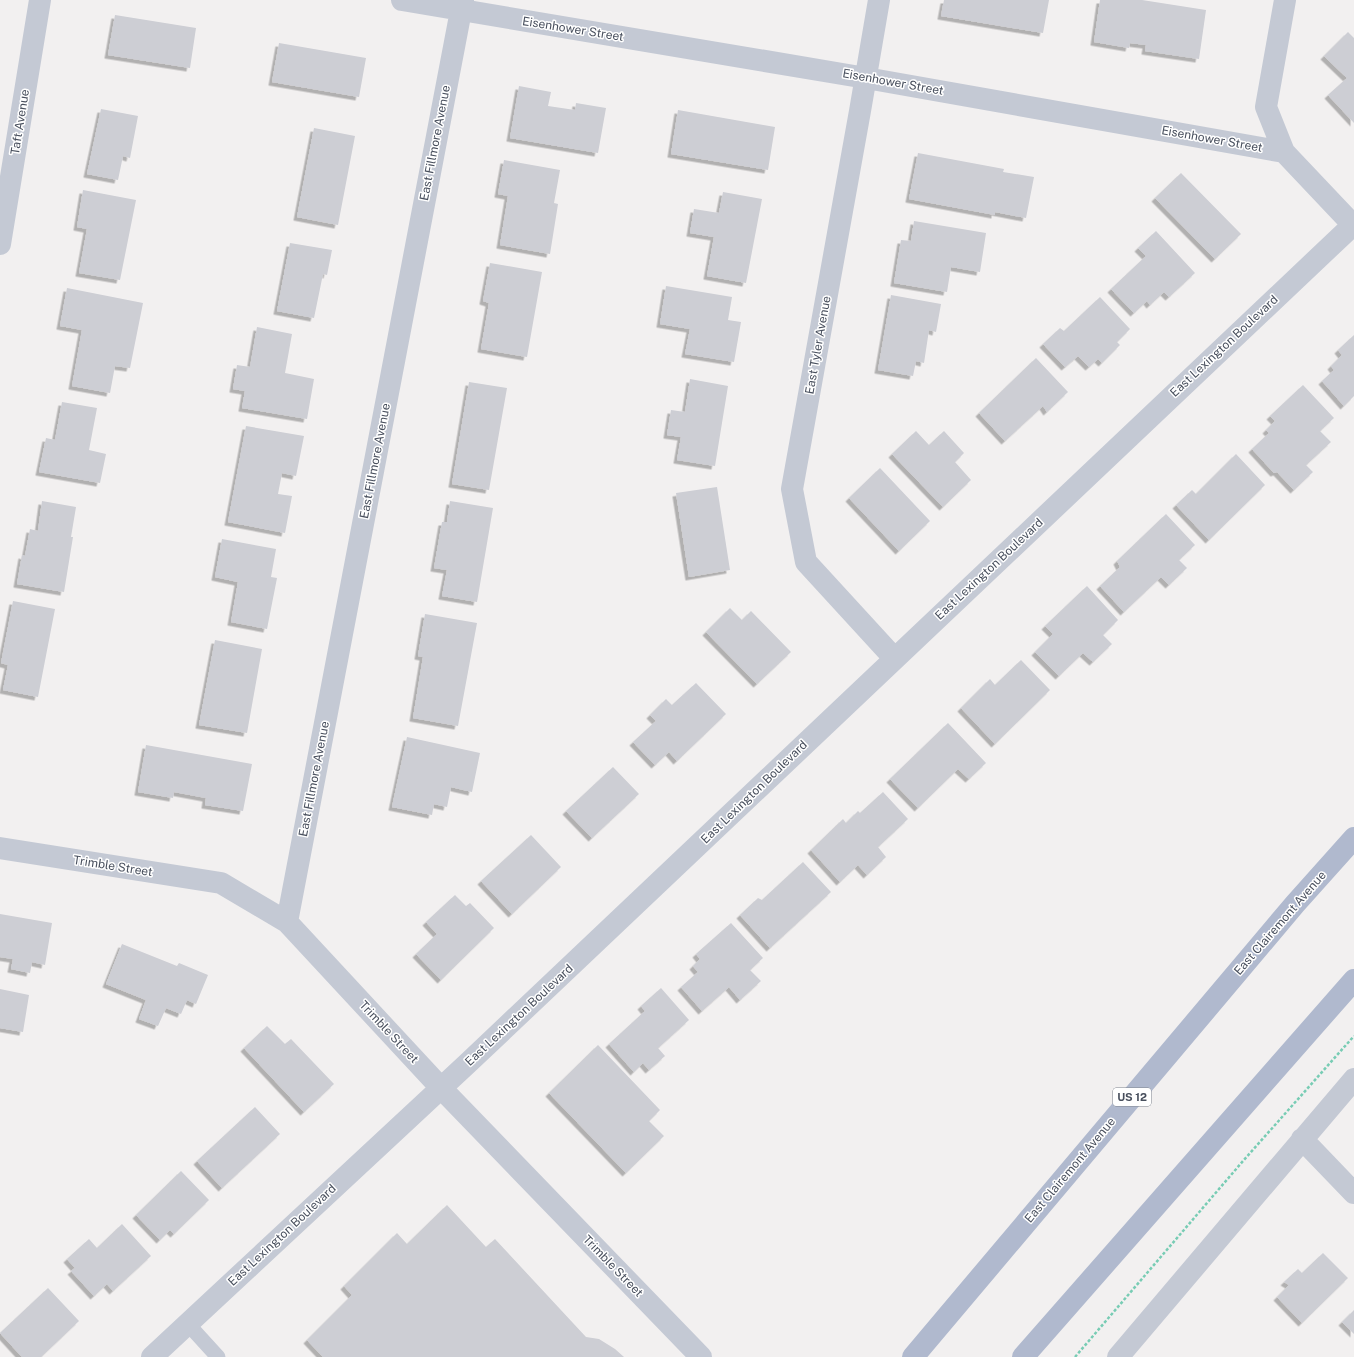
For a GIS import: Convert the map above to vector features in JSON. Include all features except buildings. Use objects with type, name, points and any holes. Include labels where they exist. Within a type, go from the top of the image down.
[{"type":"main road","name":"East Clairemont Avenue","points":[[913,1357],[1295,904],[1354,838]]},
{"type":"main road","points":[[1023,1357],[1354,980]]},
{"type":"street","name":"Taft Avenue","points":[[0,244],[40,0]]},
{"type":"street","name":"Eisenhower Street","points":[[402,0],[462,5],[1284,152]]},
{"type":"street","name":"East Tyler Avenue","points":[[879,0],[792,488],[806,562],[894,658]]},
{"type":"street","points":[[1285,0],[1266,107],[1284,152],[1353,224]]},
{"type":"street","name":"East Fillmore Avenue","points":[[286,922],[462,5]]},
{"type":"street","name":"East Lexington Boulevard","points":[[152,1357],[441,1088],[1353,224]]},
{"type":"street","name":"Trimble Street","points":[[0,848],[221,883],[286,922],[441,1088],[701,1357]]},
{"type":"street","points":[[1118,1357],[1354,1079]]},
{"type":"street","points":[[1302,1139],[1354,1193]]},
{"type":"lane","points":[[187,1323],[218,1357]]},
{"type":"path","points":[[1076,1357],[1243,1161],[1354,1036]]}]
